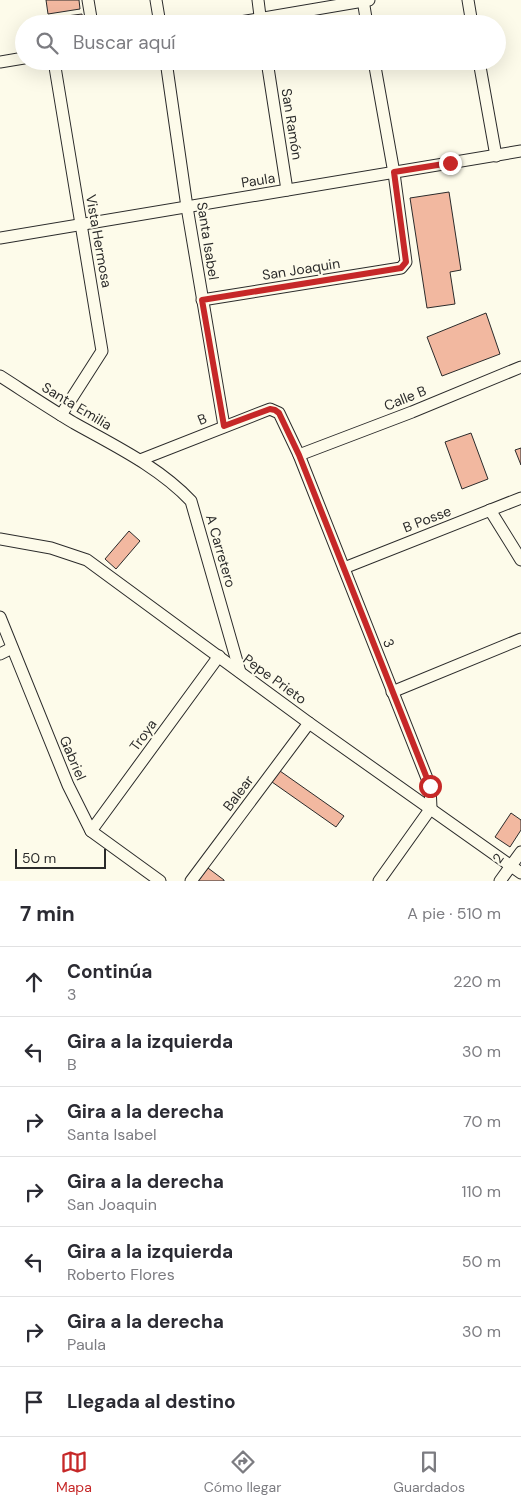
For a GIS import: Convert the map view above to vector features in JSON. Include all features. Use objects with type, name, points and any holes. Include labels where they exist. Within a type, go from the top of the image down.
[{"type":"street","points":[[88,0],[90,15]]},
{"type":"street","points":[[156,0],[158,15]]},
{"type":"street","points":[[258,0],[260,15]]},
{"type":"street","points":[[291,15],[365,0],[366,15]]},
{"type":"street","points":[[468,0],[470,15]]},
{"type":"street","points":[[0,62],[15,60]]},
{"type":"street","name":"Vista Hermosa","points":[[55,70],[102,351],[61,415]]},
{"type":"street","name":"Santa Isabel","points":[[167,70],[187,207],[224,426]]},
{"type":"street","name":"San Ramón","points":[[268,70],[287,190]]},
{"type":"street","points":[[376,70],[394,172]]},
{"type":"street","points":[[481,70],[496,156]]},
{"type":"street","name":"Paula","points":[[0,238],[521,152]]},
{"type":"street","name":"San Joaquin","points":[[202,300],[404,266],[406,262],[394,172]]},
{"type":"street","name":"Calle B","points":[[299,455],[412,412],[521,367]]},
{"type":"street","name":"Santa Emilia","points":[[0,376],[61,415],[140,460]]},
{"type":"street","name":"B","points":[[140,460],[224,426],[270,409],[275,410]]},
{"type":"street","name":"3","points":[[275,410],[279,413],[299,455],[430,786],[431,808]]},
{"type":"street","name":"A Carretero","points":[[140,460],[179,488],[191,501],[240,672]]},
{"type":"street","name":"B Posse","points":[[344,568],[521,498]]},
{"type":"street","points":[[490,510],[521,560]]},
{"type":"street","name":"Pepe Prieto","points":[[0,539],[52,548],[87,560],[309,723],[521,873]]},
{"type":"street","name":"Gabriel","points":[[0,617],[68,786],[91,831],[160,881]]},
{"type":"street","points":[[392,692],[521,639]]},
{"type":"street","points":[[0,654],[12,648]]},
{"type":"street","name":"Troya","points":[[91,831],[219,656]]},
{"type":"street","name":"Balear","points":[[191,881],[309,723]]},
{"type":"street","points":[[378,881],[431,808]]},
{"type":"street","name":"2","points":[[500,881],[521,852]]},
{"type":"building","points":[[46,0],[79,0],[80,9],[48,14]]},
{"type":"building","points":[[449,192],[461,270],[450,272],[455,304],[427,308],[410,198]]},
{"type":"building","points":[[486,313],[500,354],[442,376],[427,337]]},
{"type":"building","points":[[471,433],[488,479],[462,489],[445,442]]},
{"type":"building","points":[[521,448],[521,465],[515,450]]},
{"type":"building","points":[[129,531],[140,541],[116,569],[105,559]]},
{"type":"building","points":[[280,771],[344,816],[336,827],[272,782]]},
{"type":"building","points":[[511,813],[521,820],[521,830],[510,847],[495,837]]},
{"type":"building","points":[[208,868],[224,880],[224,881],[198,881]]},
{"type":"route","points":[[430,786],[299,455],[279,413],[270,409],[224,426],[202,300],[401,268],[406,262],[394,172],[450,163]]}]
